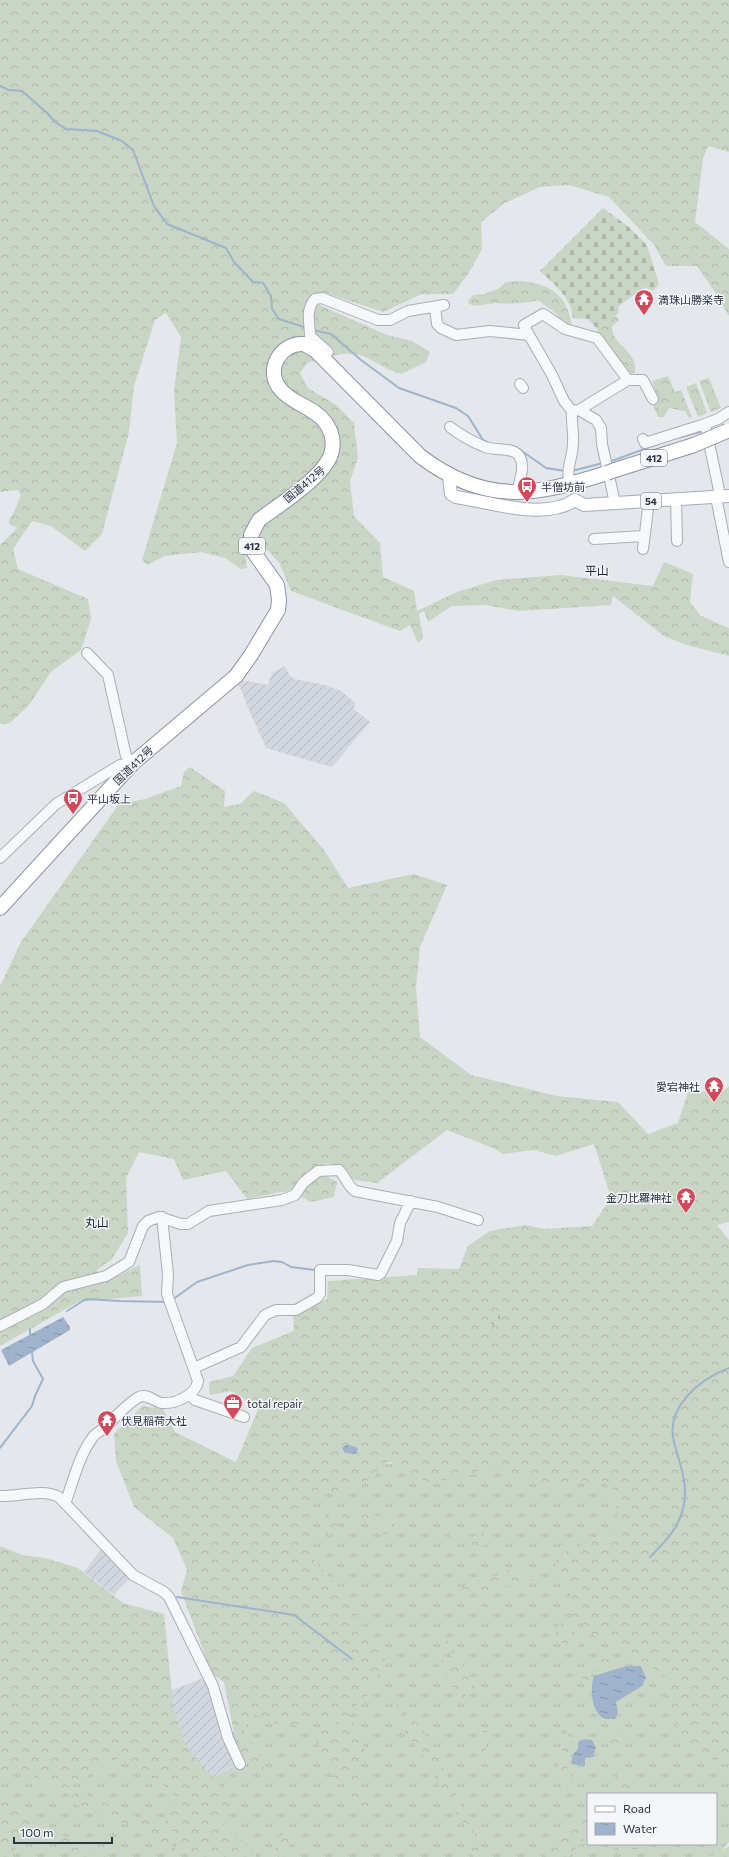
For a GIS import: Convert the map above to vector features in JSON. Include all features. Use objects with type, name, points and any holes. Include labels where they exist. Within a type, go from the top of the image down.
[{"type":"highway","name":"国道412号","points":[[0,908],[133,763],[236,676],[251,655],[278,610],[279,600],[277,585],[252,551],[252,535],[254,528],[259,520],[326,467],[330,459],[333,441],[330,428],[318,414],[282,391],[276,380],[274,367],[281,352],[293,345],[304,344],[323,351],[420,456],[450,476],[478,488],[518,493],[542,490],[568,475],[609,467],[694,445],[728,430]]},
{"type":"main road","points":[[450,476],[451,494],[456,497],[530,510],[560,508],[575,500],[568,475]]},
{"type":"main road","name":"54","points":[[575,500],[584,505],[723,496]]},
{"type":"street","points":[[323,351],[310,336],[309,307],[312,302],[318,298],[360,312],[378,320],[390,320],[408,311],[439,306],[437,324],[441,328],[456,335],[490,331],[514,332],[529,335]]},
{"type":"street","points":[[615,503],[600,424],[591,416],[575,410],[564,401],[552,375],[524,325],[543,314],[565,329],[596,338],[628,380]]},
{"type":"street","points":[[575,410],[628,380],[643,380],[653,398]]},
{"type":"street","points":[[568,475],[574,443],[575,410]]},
{"type":"street","points":[[643,439],[645,443],[705,428],[729,412]]},
{"type":"street","points":[[450,427],[461,435],[486,444],[513,451],[519,451],[522,466],[518,493]]},
{"type":"street","points":[[705,428],[719,490],[723,496],[729,562]]},
{"type":"street","points":[[675,535],[676,499]]},
{"type":"street","points":[[642,549],[649,501]]},
{"type":"street","points":[[594,539],[620,536],[644,536]]},
{"type":"street","points":[[87,653],[108,675],[126,756],[133,763]]},
{"type":"street","points":[[0,858],[56,804],[120,765],[133,763]]},
{"type":"street","points":[[0,1326],[43,1304],[62,1287],[106,1276],[129,1262],[143,1226],[148,1221],[162,1218],[181,1224],[188,1224],[209,1211],[282,1200],[295,1195],[303,1183],[318,1171],[339,1170],[344,1175],[348,1186],[355,1191],[411,1201],[478,1220]]},
{"type":"street","points":[[194,1368],[241,1347],[266,1315],[276,1310],[296,1310],[317,1298],[320,1294],[320,1270],[348,1270],[378,1275],[381,1273],[398,1242],[400,1223],[411,1201]]},
{"type":"street","points":[[65,1504],[83,1453],[94,1435],[106,1427],[119,1413],[140,1396],[147,1396],[162,1403],[190,1395],[198,1383],[167,1294],[168,1269],[162,1218]]},
{"type":"street","points":[[190,1395],[209,1409],[244,1417]]},
{"type":"street","points":[[0,1496],[48,1492],[59,1497],[133,1576],[164,1592],[169,1597],[213,1686],[228,1738],[240,1764]]},
{"type":"shaded area","points":[[285,666],[290,676],[295,679],[325,685],[341,691],[355,703],[354,709],[370,722],[332,767],[266,748],[240,687],[236,684],[241,680],[268,685],[272,673]]},
{"type":"shaded area","points":[[102,1548],[130,1578],[114,1595],[84,1572]]},
{"type":"shaded area","points":[[207,1677],[237,1764],[212,1778],[184,1759],[169,1691]]},
{"type":"green space","points":[[0,0],[729,0],[729,152],[708,146],[703,159],[695,222],[729,249],[729,316],[697,266],[666,266],[654,245],[609,197],[569,185],[540,187],[505,203],[481,222],[482,249],[468,274],[453,294],[422,294],[383,312],[322,292],[317,304],[387,335],[412,341],[430,352],[426,362],[401,374],[365,357],[343,354],[307,363],[300,373],[308,388],[336,405],[354,423],[358,458],[350,481],[354,516],[380,543],[383,577],[414,591],[417,611],[457,592],[496,580],[561,575],[653,586],[664,562],[693,574],[690,602],[701,616],[729,628],[729,656],[687,645],[664,636],[613,596],[611,605],[519,611],[485,605],[452,606],[428,622],[424,611],[419,614],[423,638],[418,643],[410,625],[400,631],[291,591],[280,564],[263,545],[244,547],[247,568],[241,569],[225,558],[201,552],[164,556],[148,565],[142,560],[177,443],[174,391],[181,337],[166,313],[155,320],[134,386],[129,432],[102,534],[85,551],[51,526],[32,521],[13,549],[18,569],[88,599],[91,619],[81,650],[51,672],[29,705],[10,723],[0,724],[0,545],[17,528],[9,524],[9,520],[21,495],[18,490],[0,492]]},
{"type":"green space","points":[[603,208],[629,227],[647,245],[659,284],[653,291],[645,287],[619,306],[618,314],[597,329],[588,319],[573,318],[572,311],[566,298],[557,286],[540,271]]},
{"type":"green space","points":[[519,281],[539,284],[555,292],[566,306],[572,327],[560,325],[558,315],[538,300],[512,304],[496,303],[478,306],[468,303],[469,299],[474,295],[484,294],[498,289],[506,282]]},
{"type":"green space","points":[[616,316],[619,320],[612,326],[613,333],[620,344],[633,358],[635,372],[631,374],[599,335],[597,329]]},
{"type":"green space","points":[[668,376],[675,392],[681,390],[692,417],[689,418],[685,411],[669,408],[664,417],[658,417],[653,405],[656,392],[652,381]]},
{"type":"green space","points":[[709,378],[721,408],[711,412],[699,381]]},
{"type":"green space","points":[[696,383],[707,413],[698,417],[686,387]]},
{"type":"green space","points":[[190,767],[225,791],[224,807],[240,804],[254,791],[284,803],[324,850],[348,888],[414,874],[447,885],[420,947],[416,988],[420,1037],[471,1075],[557,1096],[618,1102],[648,1134],[678,1123],[688,1092],[724,1091],[729,1086],[729,1222],[717,1225],[729,1240],[729,1763],[725,1765],[716,1759],[701,1760],[696,1750],[689,1746],[676,1724],[667,1698],[668,1678],[620,1647],[610,1636],[594,1636],[572,1615],[569,1586],[554,1574],[557,1555],[580,1546],[588,1540],[615,1535],[619,1526],[613,1490],[599,1479],[595,1482],[574,1480],[568,1488],[563,1489],[484,1467],[472,1475],[459,1475],[434,1484],[403,1474],[390,1462],[381,1463],[375,1476],[359,1486],[335,1492],[320,1490],[309,1497],[307,1525],[312,1558],[347,1596],[370,1639],[383,1649],[385,1661],[364,1701],[347,1710],[365,1748],[357,1764],[362,1791],[374,1803],[368,1814],[351,1805],[348,1784],[336,1784],[317,1741],[321,1730],[336,1723],[335,1717],[318,1717],[305,1725],[284,1726],[250,1713],[242,1738],[255,1743],[266,1773],[259,1775],[236,1743],[224,1682],[212,1674],[181,1591],[187,1570],[173,1538],[134,1507],[116,1461],[114,1434],[142,1406],[163,1409],[175,1432],[236,1462],[259,1407],[230,1391],[210,1395],[209,1382],[233,1376],[252,1348],[294,1331],[293,1315],[327,1299],[328,1281],[417,1275],[418,1268],[459,1269],[468,1246],[490,1231],[525,1225],[544,1229],[592,1226],[611,1198],[594,1144],[556,1156],[534,1150],[503,1154],[495,1149],[447,1130],[377,1183],[354,1180],[342,1166],[324,1163],[323,1174],[337,1182],[334,1197],[310,1202],[291,1190],[247,1199],[226,1171],[183,1180],[174,1159],[139,1152],[126,1178],[128,1233],[112,1259],[98,1269],[99,1278],[115,1277],[140,1265],[142,1296],[78,1302],[0,1346],[0,986],[21,942],[119,804],[145,799],[181,786],[184,772]]},
{"type":"green space","points":[[496,1309],[502,1321],[493,1326],[487,1315]]},
{"type":"green space","points":[[378,1461],[434,1474],[481,1461],[612,1477],[667,1670],[729,1759],[729,1842],[720,1853],[712,1857],[0,1857],[0,1782],[10,1763],[120,1749],[191,1788],[241,1763],[231,1737],[239,1710],[307,1563],[303,1486]]},
{"type":"green space","points":[[358,1513],[394,1519],[396,1522],[386,1536],[381,1533],[386,1524],[355,1518],[342,1518],[330,1536],[325,1533],[332,1521],[324,1521],[325,1514]]},
{"type":"green space","points":[[450,1532],[470,1538],[483,1532],[488,1544],[475,1550],[464,1541],[452,1541]]},
{"type":"green space","points":[[0,1546],[22,1555],[45,1558],[78,1568],[123,1603],[164,1614],[174,1713],[186,1746],[236,1805],[220,1822],[254,1851],[256,1857],[189,1857],[165,1820],[175,1792],[118,1758],[60,1792],[19,1767],[8,1771],[0,1787]]},
{"type":"green space","points":[[510,1569],[528,1573],[534,1580],[514,1587],[500,1585],[488,1598],[495,1609],[490,1611],[483,1600],[467,1589],[462,1594],[452,1596],[452,1589],[462,1588],[476,1580],[489,1584],[493,1577]]},
{"type":"green space","points":[[560,1622],[570,1628],[582,1641],[576,1649],[566,1649],[555,1630]]},
{"type":"green space","points":[[506,1627],[513,1640],[509,1644],[500,1631]]},
{"type":"green space","points":[[448,1640],[477,1689],[473,1691],[468,1688],[464,1689],[468,1701],[464,1705],[436,1660],[438,1657],[446,1663],[452,1657],[444,1643]]},
{"type":"green space","points":[[602,1659],[611,1660],[611,1667],[592,1674],[587,1682],[581,1677],[584,1670],[597,1671]]},
{"type":"green space","points":[[403,1703],[408,1721],[419,1723],[445,1772],[462,1806],[483,1857],[473,1857],[467,1828],[445,1796],[422,1754],[400,1726],[395,1705]]},
{"type":"green space","points":[[487,1729],[486,1754],[497,1765],[491,1768],[481,1759],[483,1730]]},
{"type":"green space","points":[[558,1730],[565,1730],[573,1743],[567,1769],[578,1789],[571,1792],[557,1769],[564,1754]]},
{"type":"green space","points":[[616,1731],[627,1734],[627,1738],[623,1743],[612,1743],[611,1737]]},
{"type":"green space","points":[[620,1768],[647,1793],[617,1793],[617,1771]]},
{"type":"green space","points":[[77,1791],[159,1826],[181,1857],[170,1857],[141,1830],[67,1801]]},
{"type":"green space","points":[[0,1794],[40,1823],[37,1836],[20,1839],[12,1857],[0,1857]]},
{"type":"green space","points":[[587,1814],[587,1838],[585,1838],[569,1857],[544,1857],[550,1838]]},
{"type":"green space","points":[[50,1829],[106,1857],[78,1857],[77,1854],[48,1835]]},
{"type":"green space","points":[[289,1833],[307,1852],[303,1854],[291,1842],[280,1845],[285,1857],[279,1857],[272,1839]]},
{"type":"green space","points":[[608,1845],[648,1845],[646,1848],[617,1851]]},
{"type":"green space","points":[[729,1846],[729,1857],[708,1857],[728,1847]]},
{"type":"water","points":[[63,1317],[70,1327],[70,1330],[9,1366],[1,1350]]},
{"type":"water","points":[[347,1444],[358,1448],[356,1454],[345,1453],[342,1448]]},
{"type":"water","points":[[626,1666],[641,1666],[646,1678],[642,1686],[616,1702],[618,1712],[615,1719],[603,1718],[597,1712],[593,1702],[592,1685],[594,1676]]},
{"type":"water","points":[[584,1739],[592,1740],[596,1748],[593,1757],[585,1758],[585,1766],[571,1764],[573,1754],[578,1749],[578,1742]]},
{"type":"waterway","points":[[0,86],[9,90],[22,91],[55,122],[66,129],[97,131],[122,141],[133,150],[154,206],[167,224],[226,248],[234,262],[253,282],[263,283],[271,296],[272,309],[279,319],[307,328]]},
{"type":"waterway","points":[[313,330],[331,334],[361,360],[399,388],[456,408],[468,416],[483,440],[489,443]]},
{"type":"waterway","points":[[673,439],[704,431]]},
{"type":"waterway","points":[[609,462],[658,444]]},
{"type":"waterway","points":[[519,449],[546,468],[566,471]]},
{"type":"waterway","points":[[572,471],[603,463]]},
{"type":"waterway","points":[[172,1300],[197,1282],[248,1265],[274,1261],[282,1262],[291,1267],[315,1270]]},
{"type":"waterway","points":[[67,1311],[86,1299],[166,1302]]},
{"type":"waterway","points":[[30,1329],[30,1336]]},
{"type":"waterway","points":[[0,1448],[32,1406],[43,1379],[33,1361],[32,1352]]},
{"type":"waterway","points":[[650,1557],[676,1527],[684,1504],[684,1480],[674,1442],[673,1429],[675,1417],[680,1406],[696,1387],[707,1379],[729,1368]]},
{"type":"waterway","points":[[177,1597],[294,1615],[352,1659]]},
{"type":"place","name":"満珠山勝楽寺","points":[[644,316]]},
{"type":"place","name":"半僧坊前","points":[[527,503]]},
{"type":"place","name":"平山坂上","points":[[73,815]]},
{"type":"place","name":"愛宕神社","points":[[714,1103]]},
{"type":"place","name":"金刀比羅神社","points":[[686,1214]]},
{"type":"place","name":"total repair","points":[[233,1420]]},
{"type":"place","name":"伏見稲荷大社","points":[[107,1437]]},
{"type":"district","name":"平山","points":[[597,570]]},
{"type":"district","name":"丸山","points":[[97,1222]]}]
